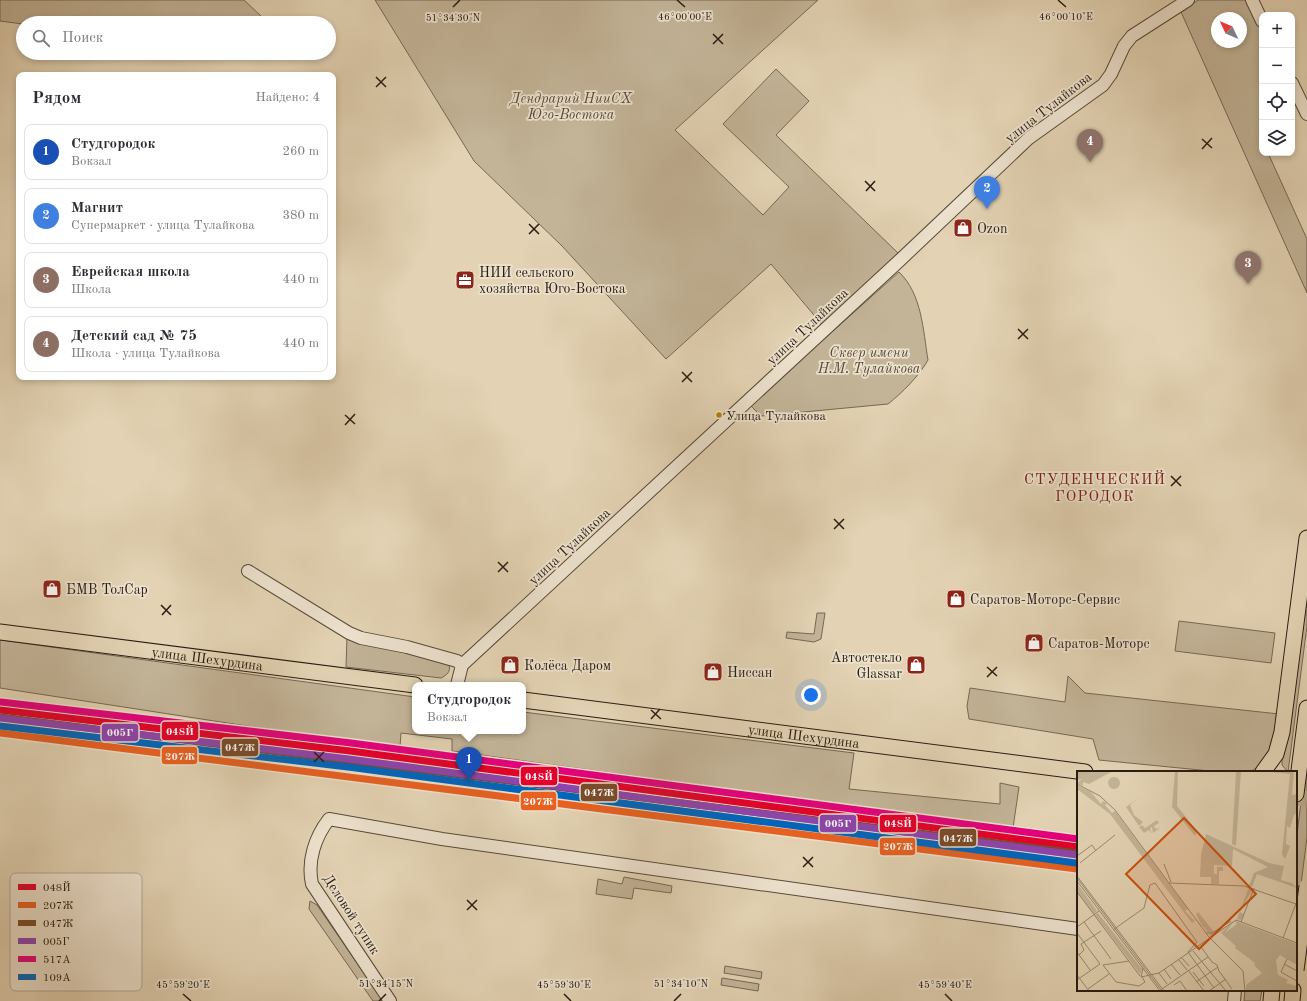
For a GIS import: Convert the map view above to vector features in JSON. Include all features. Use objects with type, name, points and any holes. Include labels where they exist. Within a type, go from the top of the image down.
[{"type":"main road","points":[[1264,771],[1276,754],[1282,732],[1307,538]]},
{"type":"main road","name":"улица Шехурдина","points":[[0,632],[412,685]]},
{"type":"main road","name":"улица Шехурдина","points":[[526,700],[1077,771]]},
{"type":"main road","points":[[1297,786],[1307,708]]},
{"type":"main road","points":[[1297,962],[1307,886]]},
{"type":"main road","points":[[1271,1001],[1272,991]]},
{"type":"main road","points":[[1292,1001],[1293,991]]},
{"type":"street","name":"улица Тулайкова","points":[[462,665],[906,255],[1029,138],[1103,85],[1111,74],[1124,46],[1132,36],[1188,0]]},
{"type":"street","points":[[1252,0],[1259,15]]},
{"type":"street","points":[[1292,84],[1307,114]]},
{"type":"street","points":[[248,571],[349,633],[361,638],[407,647],[456,660],[462,665],[458,682]]},
{"type":"street","name":"Деловой тупик","points":[[390,1001],[312,884],[309,870],[311,859],[321,829],[329,818],[442,839],[577,856],[1077,929]]},
{"type":"street","points":[[1234,1001],[1236,991]]},
{"type":"green space","points":[[0,0],[244,0],[261,16],[16,16],[16,23],[0,21]]},
{"type":"green space","name":"Дендрарий НииСХ Юго-Востока","points":[[375,0],[818,0],[675,130],[763,215],[789,187],[723,124],[776,69],[809,101],[776,135],[899,254],[824,327],[771,264],[666,359],[562,246],[474,161]]},
{"type":"green space","points":[[1198,0],[1247,0],[1259,26],[1259,156],[1269,156],[1307,239],[1307,293],[1181,12]]},
{"type":"green space","name":"Сквер имени Н.М. Тулайкова","points":[[899,272],[913,291],[917,302],[923,325],[928,360],[915,378],[899,395],[888,404],[761,416],[750,405]]},
{"type":"green space","points":[[1307,561],[1307,626],[1288,771],[1282,765]]},
{"type":"green space","points":[[817,613],[825,613],[821,639],[814,642],[786,638],[787,632],[814,634]]},
{"type":"green space","points":[[1179,621],[1275,633],[1271,663],[1175,651]]},
{"type":"green space","points":[[347,636],[399,646],[449,664],[449,671],[441,678],[346,667]]},
{"type":"green space","points":[[0,640],[412,697],[412,734],[526,734],[526,712],[854,753],[849,789],[1000,804],[1000,783],[1019,787],[1013,828],[452,751],[452,739],[401,733],[400,747],[338,740],[0,688]]},
{"type":"green space","points":[[1068,676],[1085,693],[1279,714],[1277,741],[1262,764],[1252,771],[1210,771],[1099,760],[1093,739],[969,719],[967,706],[970,688],[1065,702]]},
{"type":"green space","points":[[1307,754],[1307,837],[1297,916],[1297,834]]},
{"type":"green space","points":[[624,877],[672,886],[671,893],[634,888],[632,899],[596,894],[598,879],[622,884]]},
{"type":"green space","points":[[310,901],[317,905],[383,1001],[373,1001],[309,909]]},
{"type":"green space","points":[[725,966],[762,972],[761,979],[724,973]]},
{"type":"green space","points":[[722,978],[759,984],[758,991],[721,985]]},
{"type":"green space","points":[[1245,991],[1262,991],[1260,1001],[1244,1001]]},
{"type":"tunnel","points":[[1297,798],[1307,799]]},
{"type":"transit line","name":"517А","points":[[1,702],[351,743],[1077,839]]},
{"type":"transit line","name":"048Й","points":[[0,710],[350,751],[1077,847]]},
{"type":"transit line","name":"047Ж","points":[[1,717],[1077,853]]},
{"type":"transit line","name":"005Г","points":[[0,718],[349,759],[1077,855]]},
{"type":"transit line","name":"109А","points":[[0,726],[348,767],[1076,863]]},
{"type":"transit line","name":"207Ж","points":[[0,733],[1077,869]]},
{"type":"place","name":"Детский сад № 75","points":[[1090,162]]},
{"type":"place","name":"Магнит","points":[[987,209]]},
{"type":"place","name":"Ozon","points":[[963,228]]},
{"type":"place","name":"НИИ сельского хозяйства Юго-Востока","points":[[465,280]]},
{"type":"place","name":"Еврейская школа","points":[[1248,284]]},
{"type":"place","name":"Улица Тулайкова","points":[[719,415]]},
{"type":"place","name":"БМВ ТолСар","points":[[52,589]]},
{"type":"place","name":"Саратов-Моторс-Сервис","points":[[956,599]]},
{"type":"place","name":"Саратов-Моторс","points":[[1034,643]]},
{"type":"place","name":"Колёса Даром","points":[[510,665]]},
{"type":"place","name":"Автостекло Glassar","points":[[916,665]]},
{"type":"place","name":"Ниссан","points":[[713,672]]},
{"type":"place","name":"Студгородок","points":[[469,780]]},
{"type":"district","name":"СТУДЕНЧЕСКИЙ ГОРОДОК","points":[[1095,488]]}]
